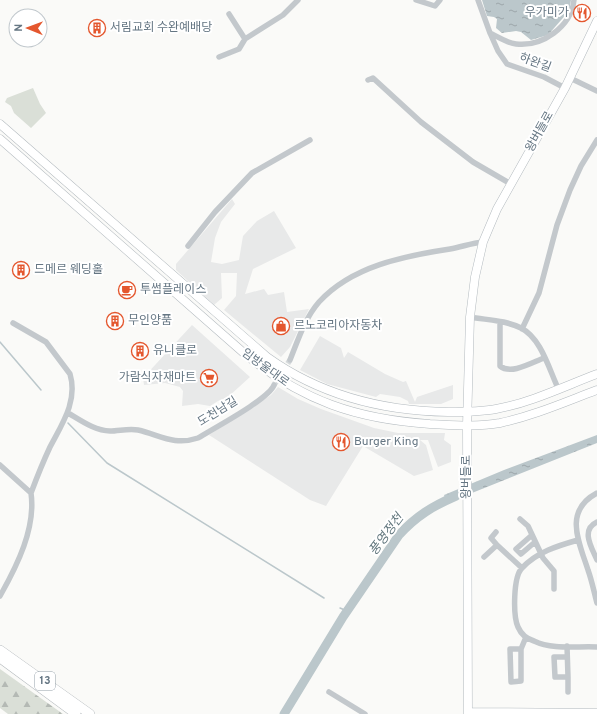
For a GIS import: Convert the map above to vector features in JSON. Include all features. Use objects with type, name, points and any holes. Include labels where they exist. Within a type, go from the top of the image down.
[{"type":"main road","name":"왕버들로","points":[[468,713],[466,426],[470,317],[475,277],[483,242],[497,209],[565,88],[597,21]]},
{"type":"main road","name":"임방울대로","points":[[0,124],[266,356],[298,377],[334,392],[383,406],[418,411],[467,412],[497,409],[597,374]]},
{"type":"main road","name":"임방울대로","points":[[0,139],[245,354],[280,380],[323,402],[353,412],[400,422],[466,426],[500,422],[520,417],[597,390]]},
{"type":"main road","name":"13","points":[[0,650],[90,714]]},
{"type":"main road","name":"13","points":[[0,658],[76,714]]},
{"type":"main road","points":[[468,713],[597,713]]},
{"type":"street","points":[[219,58],[239,49],[245,38],[283,15],[298,0]]},
{"type":"street","points":[[416,0],[435,6],[440,0]]},
{"type":"street","name":"하완길","points":[[478,0],[498,51],[507,64],[544,77],[565,88]]},
{"type":"street","name":"하완길","points":[[490,33],[517,44],[546,39],[561,26],[571,14],[574,0]]},
{"type":"street","points":[[229,14],[245,38]]},
{"type":"street","points":[[368,80],[373,78],[421,122],[473,162],[511,184]]},
{"type":"street","points":[[570,78],[597,91]]},
{"type":"street","points":[[188,246],[215,212],[252,173],[310,140]]},
{"type":"street","points":[[522,329],[539,293],[557,225],[570,190],[581,166],[597,140]]},
{"type":"street","points":[[290,360],[311,313],[319,302],[347,280],[375,267],[420,253],[458,248],[472,242],[483,242]]},
{"type":"street","points":[[470,317],[500,322],[522,329],[535,341],[558,388]]},
{"type":"street","points":[[500,322],[500,366],[504,370],[511,370],[544,358]]},
{"type":"street","points":[[0,596],[9,580],[28,529],[32,511],[31,493],[38,473],[68,412],[72,389],[70,374],[46,342],[13,323]]},
{"type":"street","name":"도천남길","points":[[68,412],[86,423],[108,431],[137,429],[162,439],[191,439],[198,438],[259,400],[272,390],[274,384]]},
{"type":"street","points":[[0,465],[31,493]]},
{"type":"street","points":[[597,493],[590,497],[581,506],[576,518],[575,531],[596,595],[597,603]]},
{"type":"street","points":[[520,519],[528,526],[541,554],[554,571],[554,590]]},
{"type":"street","points":[[597,522],[593,524],[588,532],[588,538],[597,560]]},
{"type":"street","points":[[496,532],[490,538],[522,568]]},
{"type":"street","points":[[532,535],[516,549],[521,554],[535,542]]},
{"type":"street","points":[[578,540],[548,549],[522,568],[516,581],[516,619],[519,629],[526,637],[543,645],[597,646]]},
{"type":"street","points":[[484,557],[497,545]]},
{"type":"street","points":[[521,649],[510,649],[511,682],[521,681],[521,649],[526,637]]},
{"type":"street","points":[[567,646],[568,692]]},
{"type":"street","points":[[567,657],[554,657],[555,677],[568,677]]},
{"type":"street","points":[[328,692],[365,714]]},
{"type":"shaded area","points":[[232,199],[235,204],[221,222],[215,238],[211,262],[222,264],[239,260],[243,236],[257,221],[274,211],[296,248],[253,269],[245,294],[264,289],[268,295],[284,292],[287,312],[309,309],[290,347],[281,357],[224,310],[236,296],[237,273],[221,273],[222,298],[214,305],[176,270],[176,264]]},
{"type":"shaded area","points":[[192,325],[250,377],[228,397],[210,406],[198,404],[182,406],[183,391],[180,387],[165,383],[144,385],[143,378]]},
{"type":"shaded area","points":[[320,336],[341,348],[344,358],[348,352],[385,374],[403,382],[406,381],[415,402],[417,397],[453,385],[453,399],[441,404],[409,404],[408,401],[400,397],[380,394],[376,397],[327,384],[300,370]]},
{"type":"shaded area","points":[[278,387],[298,399],[321,409],[374,428],[398,433],[445,433],[444,440],[451,445],[451,462],[438,467],[428,440],[420,440],[426,445],[433,470],[414,476],[363,446],[326,506],[310,500],[209,435],[271,395]]},
{"type":"green space","points":[[33,88],[46,113],[31,128],[14,113],[11,106],[5,102],[7,98]]},
{"type":"green space","points":[[0,669],[63,714],[8,714],[0,708]]},
{"type":"water","points":[[482,0],[571,0],[569,11],[548,35],[531,40],[521,32],[516,31],[502,33],[496,28],[497,19],[487,16]]},
{"type":"water","points":[[597,435],[597,443],[447,503],[444,495],[504,470]]},
{"type":"waterway","points":[[0,342],[41,390]]},
{"type":"waterway","points":[[68,423],[107,463],[324,598]]},
{"type":"waterway","name":"풍영정천","points":[[284,714],[343,617],[399,535],[425,512],[456,496]]},
{"type":"waterway","name":"풍영정천","points":[[340,608],[347,611]]},
{"type":"tunnel","points":[[274,385],[290,360]]},
{"type":"place","name":"우가미가","points":[[582,13]]},
{"type":"place","name":"서림교회 수완예배당","points":[[97,28]]},
{"type":"place","name":"드메르 웨딩홀","points":[[21,270]]},
{"type":"place","name":"투썸플레이스","points":[[127,290]]},
{"type":"place","name":"무인양품","points":[[115,321]]},
{"type":"place","name":"르노코리아자동차","points":[[281,326]]},
{"type":"place","name":"유니클로","points":[[140,351]]},
{"type":"place","name":"가람식자재마트","points":[[209,378]]},
{"type":"place","name":"Burger King","points":[[341,442]]}]
